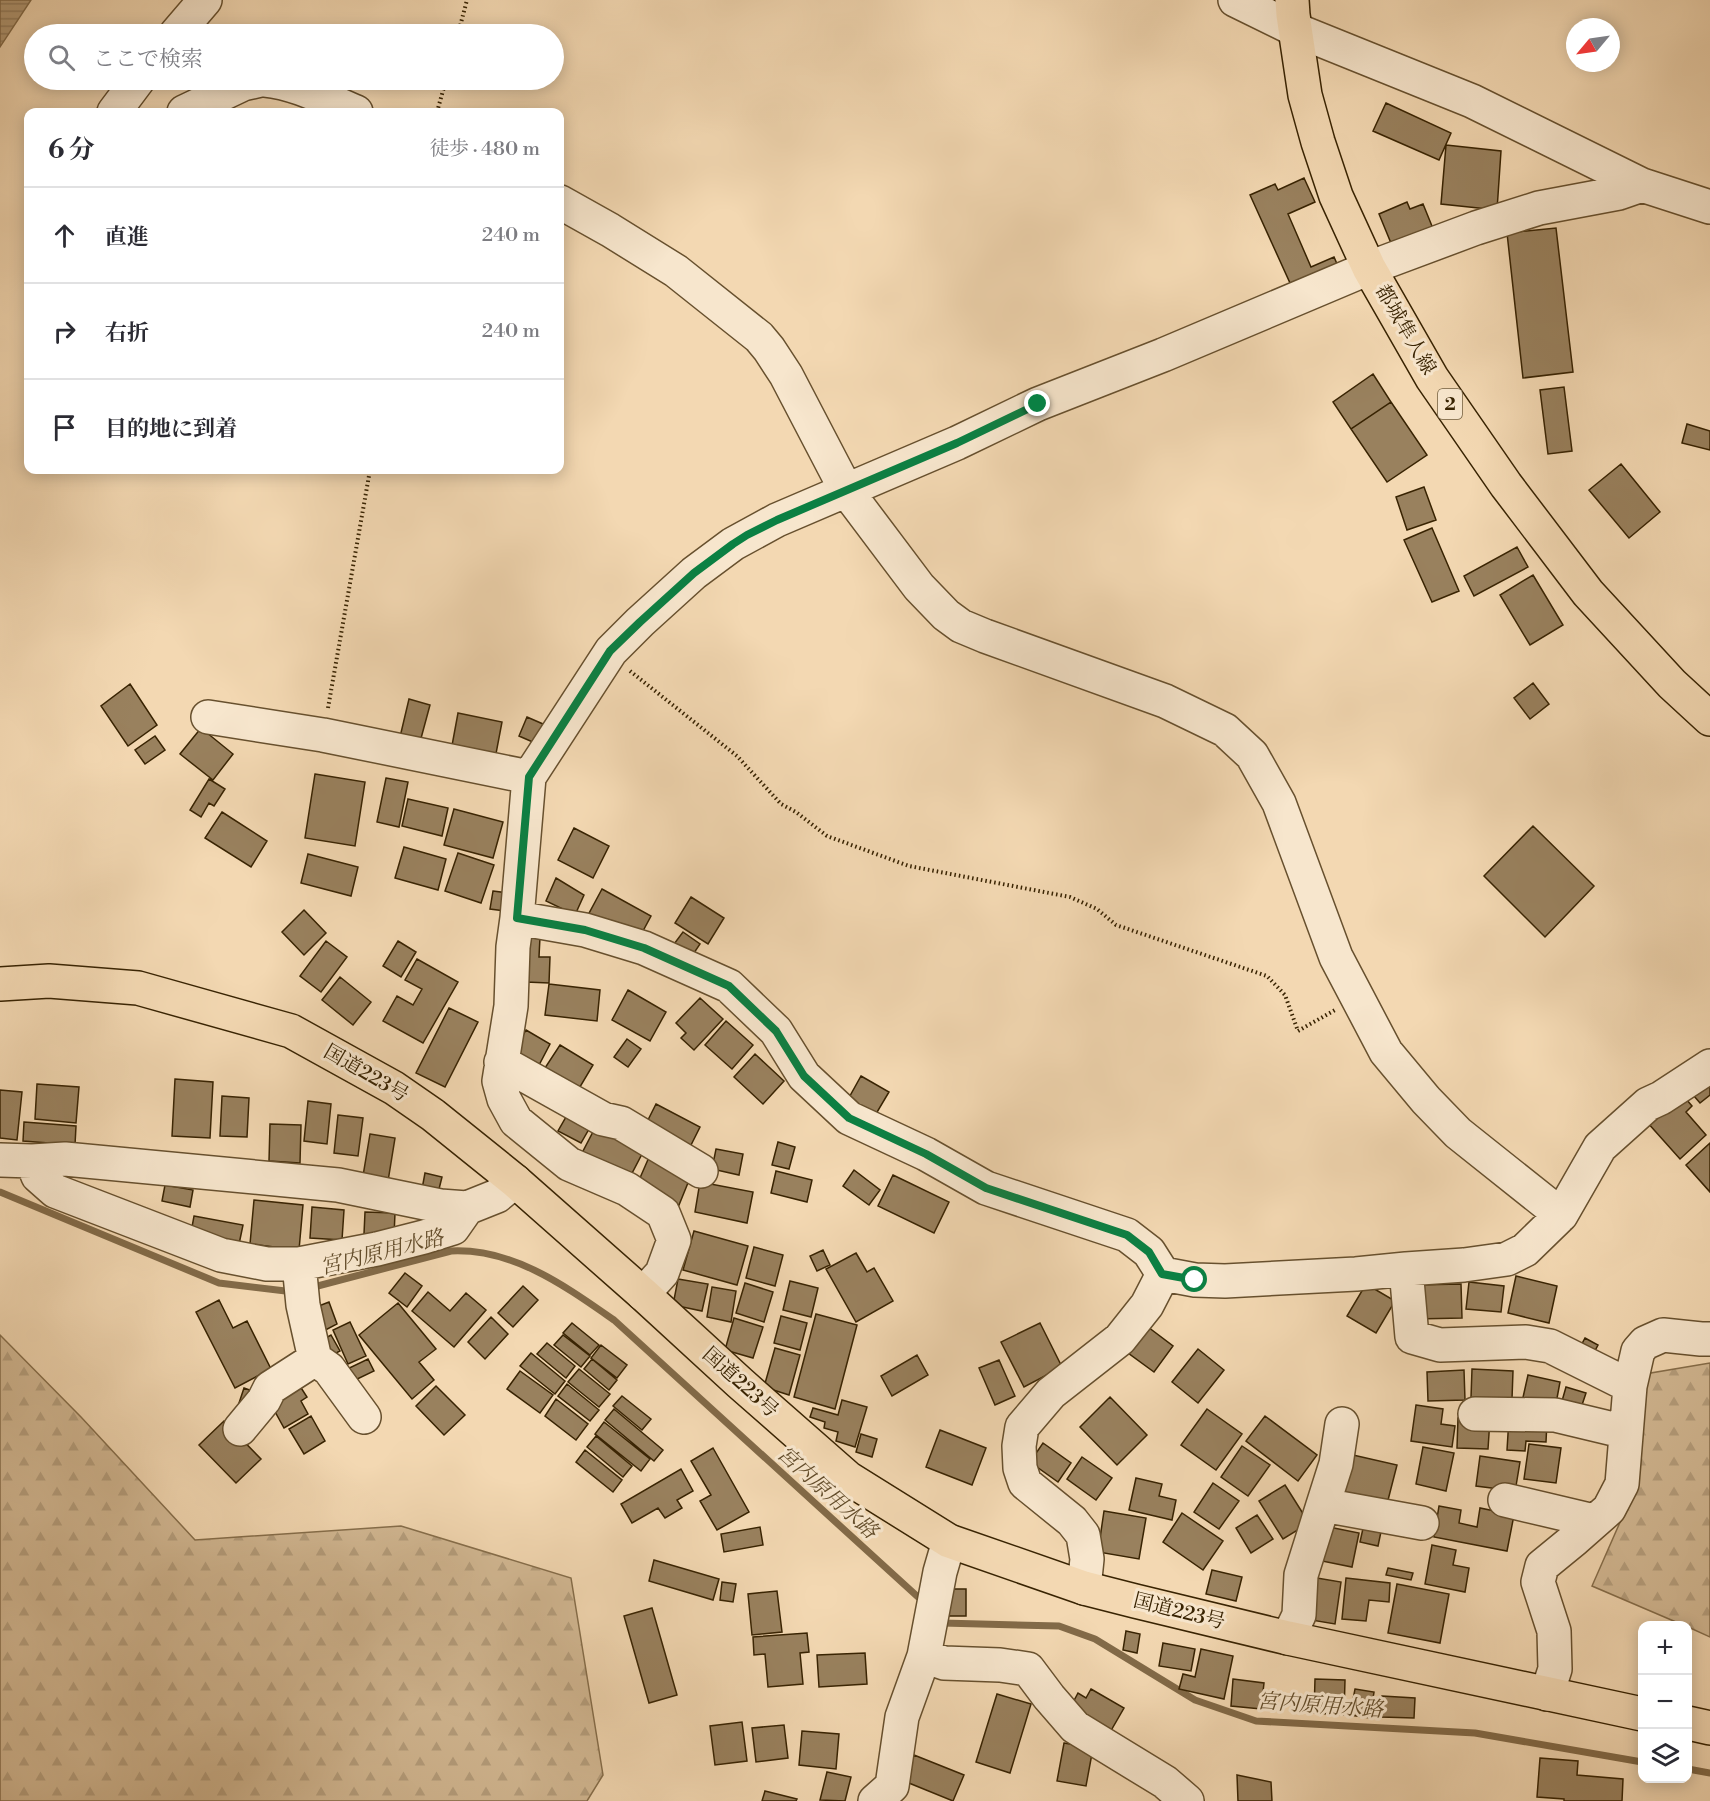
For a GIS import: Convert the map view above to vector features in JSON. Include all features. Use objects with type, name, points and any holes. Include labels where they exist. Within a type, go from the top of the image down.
[{"type":"main road","name":"都城隼人線","points":[[1293,15],[1305,95],[1336,196],[1369,268],[1432,378],[1506,486],[1588,593],[1672,684],[1710,719]]},
{"type":"main road","name":"国道223号","points":[[0,984],[49,981],[138,988],[291,1031],[394,1088],[515,1181],[848,1478],[949,1541],[1084,1588],[1288,1638],[1638,1712]]},
{"type":"main road","points":[[1692,1724],[1710,1728]]},
{"type":"street","points":[[185,24],[206,0]]},
{"type":"street","points":[[1235,0],[1293,15],[1642,185],[1710,207]]},
{"type":"street","points":[[117,108],[130,90]]},
{"type":"street","points":[[192,108],[230,90]]},
{"type":"street","points":[[304,90],[346,108]]},
{"type":"street","points":[[644,1294],[662,1273],[674,1240],[663,1213],[627,1189],[569,1164],[516,1121],[504,1099],[499,1081],[511,1006],[513,947],[529,777],[610,651],[694,573],[733,544],[777,520],[957,443],[1038,404],[1163,355],[1369,268],[1476,228],[1539,208],[1619,193],[1642,185]]},
{"type":"street","points":[[564,204],[676,271],[759,337],[786,375],[846,490],[920,587],[946,615],[961,626],[1165,701],[1225,730],[1252,755],[1278,803],[1336,957],[1386,1052],[1426,1100],[1458,1133],[1561,1215]]},
{"type":"street","points":[[208,717],[323,735],[529,777]]},
{"type":"street","points":[[517,918],[585,930],[644,948],[729,986],[776,1031],[804,1076],[849,1118],[926,1154],[986,1188],[1127,1235],[1149,1252],[1162,1274],[1195,1280],[1225,1281],[1356,1274],[1507,1259],[1525,1250],[1561,1215],[1600,1147],[1648,1104],[1710,1066]]},
{"type":"street","points":[[501,1062],[603,1119],[621,1123],[701,1171]]},
{"type":"street","points":[[0,1160],[65,1160],[338,1185],[440,1206],[467,1208],[497,1196],[515,1181]]},
{"type":"street","points":[[32,1161],[38,1176],[56,1191],[221,1255],[267,1264],[301,1280],[377,1249],[453,1228],[467,1208]]},
{"type":"street","points":[[1406,1269],[1412,1337],[1440,1346],[1526,1342],[1550,1346],[1630,1386]]},
{"type":"street","points":[[1084,1588],[1087,1559],[1083,1535],[1072,1521],[1025,1483],[1020,1468],[1019,1446],[1022,1427],[1051,1393],[1120,1339],[1147,1305],[1162,1274]]},
{"type":"street","points":[[301,1280],[315,1359],[329,1369],[364,1417]]},
{"type":"street","points":[[1547,1694],[1555,1669],[1554,1631],[1538,1582],[1542,1566],[1609,1509],[1622,1484],[1630,1386],[1638,1351],[1645,1342],[1663,1335],[1710,1339]]},
{"type":"street","points":[[240,1429],[264,1400],[270,1388],[315,1359]]},
{"type":"street","points":[[1475,1413],[1555,1415],[1626,1432]]},
{"type":"street","points":[[1288,1638],[1299,1615],[1301,1575],[1336,1464],[1342,1424]]},
{"type":"street","points":[[1505,1500],[1594,1521]]},
{"type":"street","points":[[1323,1505],[1422,1523]]},
{"type":"street","points":[[875,1801],[892,1786],[902,1717],[924,1656],[940,1572],[949,1541]]},
{"type":"street","points":[[924,1656],[944,1663],[999,1665],[1028,1669],[1075,1727],[1166,1782],[1187,1801]]},
{"type":"path","points":[[460,24],[466,0]]},
{"type":"path","points":[[438,108],[443,90]]},
{"type":"path","points":[[323,735],[369,474]]},
{"type":"path","points":[[610,651],[631,672],[736,756],[781,804],[796,812],[827,836],[909,866],[1070,897],[1097,909],[1116,925],[1267,976],[1285,995],[1298,1031],[1356,998]]},
{"type":"green space","points":[[0,1335],[81,1417],[195,1540],[401,1526],[571,1578],[603,1775],[587,1801],[0,1801]]},
{"type":"green space","points":[[1710,1363],[1710,1637],[1692,1629],[1692,1621],[1674,1621],[1592,1586],[1639,1479],[1645,1374]]},
{"type":"shaded area","points":[[0,0],[31,0],[0,47]]},
{"type":"building","points":[[1386,103],[1451,133],[1439,160],[1373,131]]},
{"type":"building","points":[[1446,145],[1501,151],[1497,210],[1441,204]]},
{"type":"building","points":[[1304,178],[1315,202],[1288,214],[1311,267],[1334,257],[1341,273],[1295,294],[1250,195],[1275,184],[1278,190]]},
{"type":"building","points":[[1407,202],[1410,209],[1423,204],[1434,231],[1393,248],[1379,214]]},
{"type":"building","points":[[1556,228],[1573,372],[1523,378],[1507,233]]},
{"type":"building","points":[[1373,374],[1391,402],[1351,429],[1333,402]]},
{"type":"building","points":[[1564,387],[1572,451],[1548,454],[1540,390]]},
{"type":"building","points":[[1391,402],[1427,455],[1387,482],[1351,429]]},
{"type":"building","points":[[1687,424],[1710,431],[1710,450],[1682,443]]},
{"type":"building","points":[[1621,464],[1660,512],[1629,538],[1589,490]]},
{"type":"building","points":[[1424,487],[1436,520],[1407,530],[1396,497]]},
{"type":"building","points":[[1432,528],[1459,591],[1432,602],[1404,540]]},
{"type":"building","points":[[1517,547],[1528,567],[1474,596],[1464,576]]},
{"type":"building","points":[[1533,575],[1563,625],[1530,645],[1500,595]]},
{"type":"building","points":[[1533,683],[1549,704],[1530,719],[1514,698]]},
{"type":"building","points":[[130,684],[157,725],[128,746],[101,706]]},
{"type":"building","points":[[409,699],[430,705],[420,742],[400,737]]},
{"type":"building","points":[[458,713],[502,722],[495,759],[451,751]]},
{"type":"building","points":[[527,717],[543,724],[535,743],[519,736]]},
{"type":"building","points":[[201,728],[233,754],[213,780],[180,754]]},
{"type":"building","points":[[155,736],[165,750],[145,764],[135,750]]},
{"type":"building","points":[[315,774],[365,782],[355,846],[305,838]]},
{"type":"building","points":[[386,778],[408,782],[399,827],[377,822]]},
{"type":"building","points":[[209,779],[225,789],[214,806],[209,803],[201,817],[190,810]]},
{"type":"building","points":[[408,799],[448,808],[442,836],[402,826]]},
{"type":"building","points":[[454,809],[503,822],[493,858],[444,845]]},
{"type":"building","points":[[222,812],[267,841],[251,867],[205,838]]},
{"type":"building","points":[[1533,826],[1594,886],[1545,937],[1484,876]]},
{"type":"building","points":[[574,828],[609,846],[593,878],[558,860]]},
{"type":"building","points":[[404,847],[446,859],[438,890],[395,878]]},
{"type":"building","points":[[458,853],[494,865],[481,903],[445,891]]},
{"type":"building","points":[[308,854],[358,867],[351,896],[301,883]]},
{"type":"building","points":[[556,878],[584,895],[575,915],[546,901]]},
{"type":"building","points":[[602,889],[651,916],[636,944],[587,917]]},
{"type":"building","points":[[493,891],[508,893],[505,911],[490,909]]},
{"type":"building","points":[[691,897],[724,918],[708,944],[675,923]]},
{"type":"building","points":[[304,910],[326,933],[304,955],[282,932]]},
{"type":"building","points":[[683,932],[700,944],[692,956],[674,944]]},
{"type":"building","points":[[527,936],[540,937],[539,957],[550,957],[549,983],[526,982]]},
{"type":"building","points":[[326,941],[347,957],[321,992],[300,976]]},
{"type":"building","points":[[398,941],[416,952],[401,977],[383,966]]},
{"type":"building","points":[[417,959],[458,982],[423,1043],[383,1021],[397,996],[413,1005],[422,989],[405,980]]},
{"type":"building","points":[[340,977],[371,1002],[353,1025],[322,1000]]},
{"type":"building","points":[[549,984],[600,990],[597,1021],[545,1015]]},
{"type":"building","points":[[628,990],[666,1012],[650,1041],[612,1020]]},
{"type":"building","points":[[700,998],[723,1019],[694,1050],[681,1038],[686,1033],[676,1023]]},
{"type":"building","points":[[449,1008],[478,1022],[445,1087],[416,1073]]},
{"type":"building","points":[[726,1021],[753,1045],[732,1069],[705,1045]]},
{"type":"building","points":[[526,1030],[550,1044],[538,1067],[513,1053]]},
{"type":"building","points":[[627,1039],[641,1049],[628,1067],[614,1057]]},
{"type":"building","points":[[560,1045],[593,1065],[577,1092],[543,1071]]},
{"type":"building","points":[[755,1054],[784,1081],[763,1104],[734,1077]]},
{"type":"building","points":[[1710,1072],[1710,1095],[1700,1103],[1688,1089]]},
{"type":"building","points":[[861,1076],[889,1092],[873,1119],[846,1103]]},
{"type":"building","points":[[175,1079],[213,1082],[210,1138],[172,1136]]},
{"type":"building","points":[[37,1084],[79,1087],[76,1123],[35,1119]]},
{"type":"building","points":[[0,1090],[22,1092],[17,1140],[0,1138]]},
{"type":"building","points":[[1680,1092],[1692,1106],[1686,1112],[1706,1135],[1680,1159],[1647,1122]]},
{"type":"building","points":[[222,1096],[249,1098],[247,1137],[220,1136]]},
{"type":"building","points":[[308,1101],[331,1104],[327,1144],[304,1141]]},
{"type":"building","points":[[656,1104],[700,1127],[690,1147],[646,1124]]},
{"type":"building","points":[[570,1110],[593,1122],[581,1143],[558,1131]]},
{"type":"building","points":[[338,1115],[363,1118],[358,1156],[334,1153]]},
{"type":"building","points":[[24,1122],[76,1126],[75,1145],[23,1141]]},
{"type":"building","points":[[270,1124],[301,1125],[300,1163],[269,1161]]},
{"type":"building","points":[[595,1128],[643,1152],[629,1179],[581,1155]]},
{"type":"building","points":[[370,1134],[395,1138],[388,1181],[363,1176]]},
{"type":"building","points":[[778,1142],[795,1147],[789,1169],[772,1165]]},
{"type":"building","points":[[1710,1143],[1710,1192],[1686,1165]]},
{"type":"building","points":[[716,1149],[743,1154],[739,1175],[712,1169]]},
{"type":"building","points":[[650,1155],[692,1173],[679,1205],[636,1187]]},
{"type":"building","points":[[854,1170],[880,1190],[869,1205],[843,1186]]},
{"type":"building","points":[[776,1171],[812,1180],[807,1202],[771,1193]]},
{"type":"building","points":[[425,1173],[442,1177],[438,1193],[422,1189]]},
{"type":"building","points":[[893,1175],[949,1202],[934,1233],[878,1206]]},
{"type":"building","points":[[700,1182],[753,1192],[747,1223],[695,1212]]},
{"type":"building","points":[[165,1185],[193,1190],[190,1207],[162,1201]]},
{"type":"building","points":[[254,1200],[303,1205],[299,1250],[250,1244]]},
{"type":"building","points":[[312,1207],[344,1210],[342,1240],[310,1238]]},
{"type":"building","points":[[365,1212],[395,1213],[394,1236],[364,1234]]},
{"type":"building","points":[[194,1216],[243,1225],[238,1249],[190,1238]]},
{"type":"building","points":[[694,1231],[748,1246],[737,1285],[683,1270]]},
{"type":"building","points":[[754,1247],[783,1255],[775,1286],[746,1278]]},
{"type":"building","points":[[823,1250],[830,1265],[817,1271],[810,1256]]},
{"type":"building","points":[[856,1253],[867,1272],[874,1268],[893,1301],[856,1322],[826,1269]]},
{"type":"building","points":[[405,1273],[422,1286],[407,1307],[389,1293]]},
{"type":"building","points":[[1516,1276],[1557,1286],[1549,1323],[1508,1313]]},
{"type":"building","points":[[678,1279],[708,1284],[702,1311],[673,1305]]},
{"type":"building","points":[[790,1281],[818,1288],[811,1317],[783,1310]]},
{"type":"building","points":[[1469,1282],[1504,1286],[1501,1312],[1466,1309]]},
{"type":"building","points":[[745,1283],[773,1292],[764,1322],[736,1313]]},
{"type":"building","points":[[1366,1284],[1395,1301],[1376,1333],[1347,1316]]},
{"type":"building","points":[[1461,1284],[1462,1318],[1415,1319],[1415,1285]]},
{"type":"building","points":[[523,1286],[538,1300],[513,1327],[498,1313]]},
{"type":"building","points":[[712,1287],[736,1291],[731,1322],[707,1317]]},
{"type":"building","points":[[428,1292],[450,1311],[466,1293],[486,1310],[454,1347],[412,1311]]},
{"type":"building","points":[[219,1300],[233,1328],[247,1321],[271,1369],[235,1388],[196,1312]]},
{"type":"building","points":[[329,1302],[337,1324],[314,1336],[311,1309]]},
{"type":"building","points":[[398,1303],[436,1349],[419,1362],[434,1380],[412,1399],[359,1335]]},
{"type":"building","points":[[816,1314],[857,1325],[835,1409],[794,1397]]},
{"type":"building","points":[[781,1316],[807,1323],[800,1350],[774,1343]]},
{"type":"building","points":[[491,1317],[508,1334],[485,1359],[468,1342]]},
{"type":"building","points":[[734,1318],[763,1327],[753,1358],[725,1350]]},
{"type":"building","points":[[350,1322],[366,1356],[348,1364],[333,1330]]},
{"type":"building","points":[[572,1323],[599,1345],[590,1355],[563,1333]]},
{"type":"building","points":[[1040,1323],[1062,1367],[1024,1387],[1001,1342]]},
{"type":"building","points":[[1144,1324],[1173,1346],[1154,1372],[1124,1350]]},
{"type":"building","points":[[331,1335],[340,1351],[323,1360],[315,1344]]},
{"type":"building","points":[[563,1335],[590,1356],[581,1367],[554,1345]]},
{"type":"building","points":[[1585,1338],[1598,1345],[1589,1362],[1576,1355]]},
{"type":"building","points":[[547,1343],[575,1366],[566,1378],[537,1354]]},
{"type":"building","points":[[601,1345],[627,1365],[617,1378],[591,1358]]},
{"type":"building","points":[[775,1348],[800,1355],[789,1395],[764,1387]]},
{"type":"building","points":[[1198,1349],[1224,1370],[1198,1403],[1172,1382]]},
{"type":"building","points":[[531,1353],[565,1381],[555,1394],[520,1366]]},
{"type":"building","points":[[917,1355],[928,1375],[892,1396],[881,1376]]},
{"type":"building","points":[[368,1359],[374,1371],[349,1383],[343,1371]]},
{"type":"building","points":[[592,1359],[617,1380],[609,1390],[584,1369]]},
{"type":"building","points":[[999,1360],[1015,1396],[995,1405],[979,1368]]},
{"type":"building","points":[[579,1369],[610,1394],[599,1407],[568,1382]]},
{"type":"building","points":[[1472,1369],[1513,1371],[1512,1399],[1471,1398]]},
{"type":"building","points":[[1464,1370],[1465,1400],[1428,1401],[1427,1372]]},
{"type":"building","points":[[520,1371],[553,1395],[540,1413],[507,1389]]},
{"type":"building","points":[[1528,1375],[1560,1382],[1555,1409],[1522,1402]]},
{"type":"building","points":[[296,1380],[307,1397],[301,1401],[308,1414],[284,1428],[268,1399]]},
{"type":"building","points":[[567,1384],[599,1410],[590,1421],[558,1396]]},
{"type":"building","points":[[436,1386],[465,1415],[444,1435],[416,1406]]},
{"type":"building","points":[[1566,1387],[1586,1393],[1579,1414],[1560,1408]]},
{"type":"building","points":[[244,1388],[255,1392],[248,1410],[238,1406]]},
{"type":"building","points":[[622,1396],[651,1419],[642,1430],[613,1406]]},
{"type":"building","points":[[1110,1397],[1147,1435],[1117,1465],[1080,1427]]},
{"type":"building","points":[[556,1399],[588,1424],[576,1440],[545,1416]]},
{"type":"building","points":[[842,1400],[867,1407],[855,1447],[836,1441],[838,1432],[824,1428],[825,1422],[810,1417],[813,1408],[838,1415]]},
{"type":"building","points":[[1416,1405],[1443,1409],[1441,1424],[1455,1426],[1452,1447],[1411,1441]]},
{"type":"building","points":[[614,1409],[663,1450],[654,1461],[605,1420]]},
{"type":"building","points":[[1207,1409],[1242,1434],[1216,1470],[1181,1445]]},
{"type":"building","points":[[311,1416],[325,1441],[304,1454],[289,1429]]},
{"type":"building","points":[[1265,1416],[1317,1455],[1298,1481],[1246,1441]]},
{"type":"building","points":[[1458,1418],[1490,1419],[1488,1449],[1457,1448]]},
{"type":"building","points":[[1509,1418],[1547,1421],[1546,1442],[1526,1441],[1525,1451],[1507,1450]]},
{"type":"building","points":[[224,1421],[261,1459],[236,1483],[199,1445]]},
{"type":"building","points":[[604,1422],[650,1459],[641,1471],[595,1434]]},
{"type":"building","points":[[940,1430],[986,1448],[972,1485],[926,1467]]},
{"type":"building","points":[[861,1434],[877,1439],[872,1457],[856,1452]]},
{"type":"building","points":[[596,1436],[632,1466],[623,1477],[587,1447]]},
{"type":"building","points":[[1043,1443],[1071,1463],[1058,1482],[1030,1462]]},
{"type":"building","points":[[1529,1444],[1561,1448],[1556,1483],[1524,1479]]},
{"type":"building","points":[[1242,1446],[1270,1465],[1248,1496],[1221,1477]]},
{"type":"building","points":[[1423,1447],[1454,1453],[1446,1491],[1416,1484]]},
{"type":"building","points":[[713,1448],[749,1512],[717,1530],[700,1501],[711,1495],[691,1461]]},
{"type":"building","points":[[585,1450],[622,1480],[613,1492],[576,1462]]},
{"type":"building","points":[[1353,1455],[1397,1465],[1387,1504],[1344,1494]]},
{"type":"building","points":[[1480,1456],[1520,1462],[1516,1486],[1500,1484],[1499,1489],[1476,1486]]},
{"type":"building","points":[[1082,1457],[1112,1478],[1096,1500],[1067,1479]]},
{"type":"building","points":[[681,1469],[693,1491],[677,1500],[682,1508],[665,1518],[658,1508],[632,1523],[621,1504]]},
{"type":"building","points":[[1136,1478],[1162,1484],[1159,1496],[1176,1500],[1172,1520],[1129,1510]]},
{"type":"building","points":[[1213,1483],[1239,1501],[1219,1529],[1194,1512]]},
{"type":"building","points":[[1285,1485],[1309,1523],[1283,1539],[1259,1501]]},
{"type":"building","points":[[1439,1506],[1461,1510],[1459,1523],[1477,1527],[1480,1508],[1514,1515],[1507,1551],[1434,1537]]},
{"type":"building","points":[[1104,1511],[1146,1518],[1139,1559],[1098,1552]]},
{"type":"building","points":[[1182,1513],[1223,1541],[1203,1570],[1163,1542]]},
{"type":"building","points":[[1257,1515],[1273,1539],[1251,1553],[1236,1528]]},
{"type":"building","points":[[1364,1524],[1382,1527],[1378,1546],[1360,1542]]},
{"type":"building","points":[[1324,1526],[1359,1533],[1352,1567],[1317,1560]]},
{"type":"building","points":[[760,1527],[763,1545],[724,1552],[721,1534]]},
{"type":"building","points":[[1432,1545],[1456,1550],[1453,1565],[1469,1568],[1465,1592],[1425,1584]]},
{"type":"building","points":[[654,1560],[719,1579],[713,1600],[649,1581]]},
{"type":"building","points":[[1388,1568],[1413,1573],[1411,1580],[1386,1575]]},
{"type":"building","points":[[1212,1570],[1242,1577],[1236,1601],[1206,1594]]},
{"type":"building","points":[[1311,1577],[1341,1582],[1335,1624],[1305,1619]]},
{"type":"building","points":[[1346,1578],[1390,1583],[1389,1602],[1369,1600],[1366,1621],[1342,1619]]},
{"type":"building","points":[[722,1582],[736,1584],[733,1602],[720,1600]]},
{"type":"building","points":[[1397,1584],[1449,1594],[1440,1643],[1388,1633]]},
{"type":"building","points":[[938,1589],[966,1589],[966,1616],[938,1616]]},
{"type":"building","points":[[777,1591],[782,1632],[752,1635],[748,1594]]},
{"type":"building","points":[[652,1608],[677,1695],[649,1703],[624,1616]]},
{"type":"building","points":[[1126,1631],[1140,1634],[1137,1653],[1123,1650]]},
{"type":"building","points":[[807,1633],[809,1652],[800,1653],[803,1684],[768,1687],[765,1654],[754,1655],[753,1637]]},
{"type":"building","points":[[1163,1643],[1195,1649],[1191,1671],[1159,1666]]},
{"type":"building","points":[[1201,1649],[1233,1656],[1224,1699],[1179,1689],[1183,1674],[1195,1677]]},
{"type":"building","points":[[865,1653],[867,1684],[819,1687],[817,1655]]},
{"type":"building","points":[[1233,1679],[1264,1683],[1261,1709],[1231,1706]]},
{"type":"building","points":[[1315,1679],[1345,1680],[1344,1715],[1314,1713]]},
{"type":"building","points":[[1091,1689],[1124,1708],[1109,1734],[1069,1710],[1078,1693],[1086,1698]]},
{"type":"building","points":[[1355,1689],[1374,1692],[1370,1718],[1350,1715]]},
{"type":"building","points":[[997,1694],[1031,1704],[1010,1773],[976,1762]]},
{"type":"building","points":[[1382,1696],[1415,1698],[1414,1718],[1381,1717]]},
{"type":"building","points":[[742,1722],[747,1761],[715,1765],[710,1726]]},
{"type":"building","points":[[784,1725],[788,1758],[756,1762],[752,1728]]},
{"type":"building","points":[[802,1731],[839,1734],[836,1769],[799,1765]]},
{"type":"building","points":[[1064,1743],[1093,1748],[1086,1786],[1057,1781]]},
{"type":"building","points":[[914,1755],[964,1775],[953,1801],[904,1781]]},
{"type":"building","points":[[1540,1758],[1578,1761],[1577,1775],[1623,1779],[1622,1801],[1564,1801],[1564,1799],[1537,1797]]},
{"type":"building","points":[[827,1772],[851,1777],[845,1801],[820,1800]]},
{"type":"building","points":[[1237,1775],[1271,1782],[1272,1801],[1238,1801]]},
{"type":"building","points":[[765,1791],[797,1799],[796,1801],[762,1801]]},
{"type":"waterway","name":"宮内原用水路","points":[[0,1192],[219,1283],[294,1292]]},
{"type":"waterway","name":"宮内原用水路","points":[[310,1288],[451,1251],[496,1256],[557,1282],[614,1320],[918,1597]]},
{"type":"waterway","name":"宮内原用水路","points":[[942,1623],[1059,1626],[1095,1639],[1195,1700],[1256,1721],[1475,1733],[1638,1761]]},
{"type":"waterway","name":"宮内原用水路","points":[[1692,1770],[1710,1773]]},
{"type":"route","points":[[1038,404],[957,443],[747,535],[694,573],[610,651],[529,777],[517,918],[585,930],[644,948],[729,986],[776,1031],[804,1076],[849,1118],[926,1154],[986,1188],[1127,1235],[1149,1252],[1162,1274],[1195,1280]]}]
